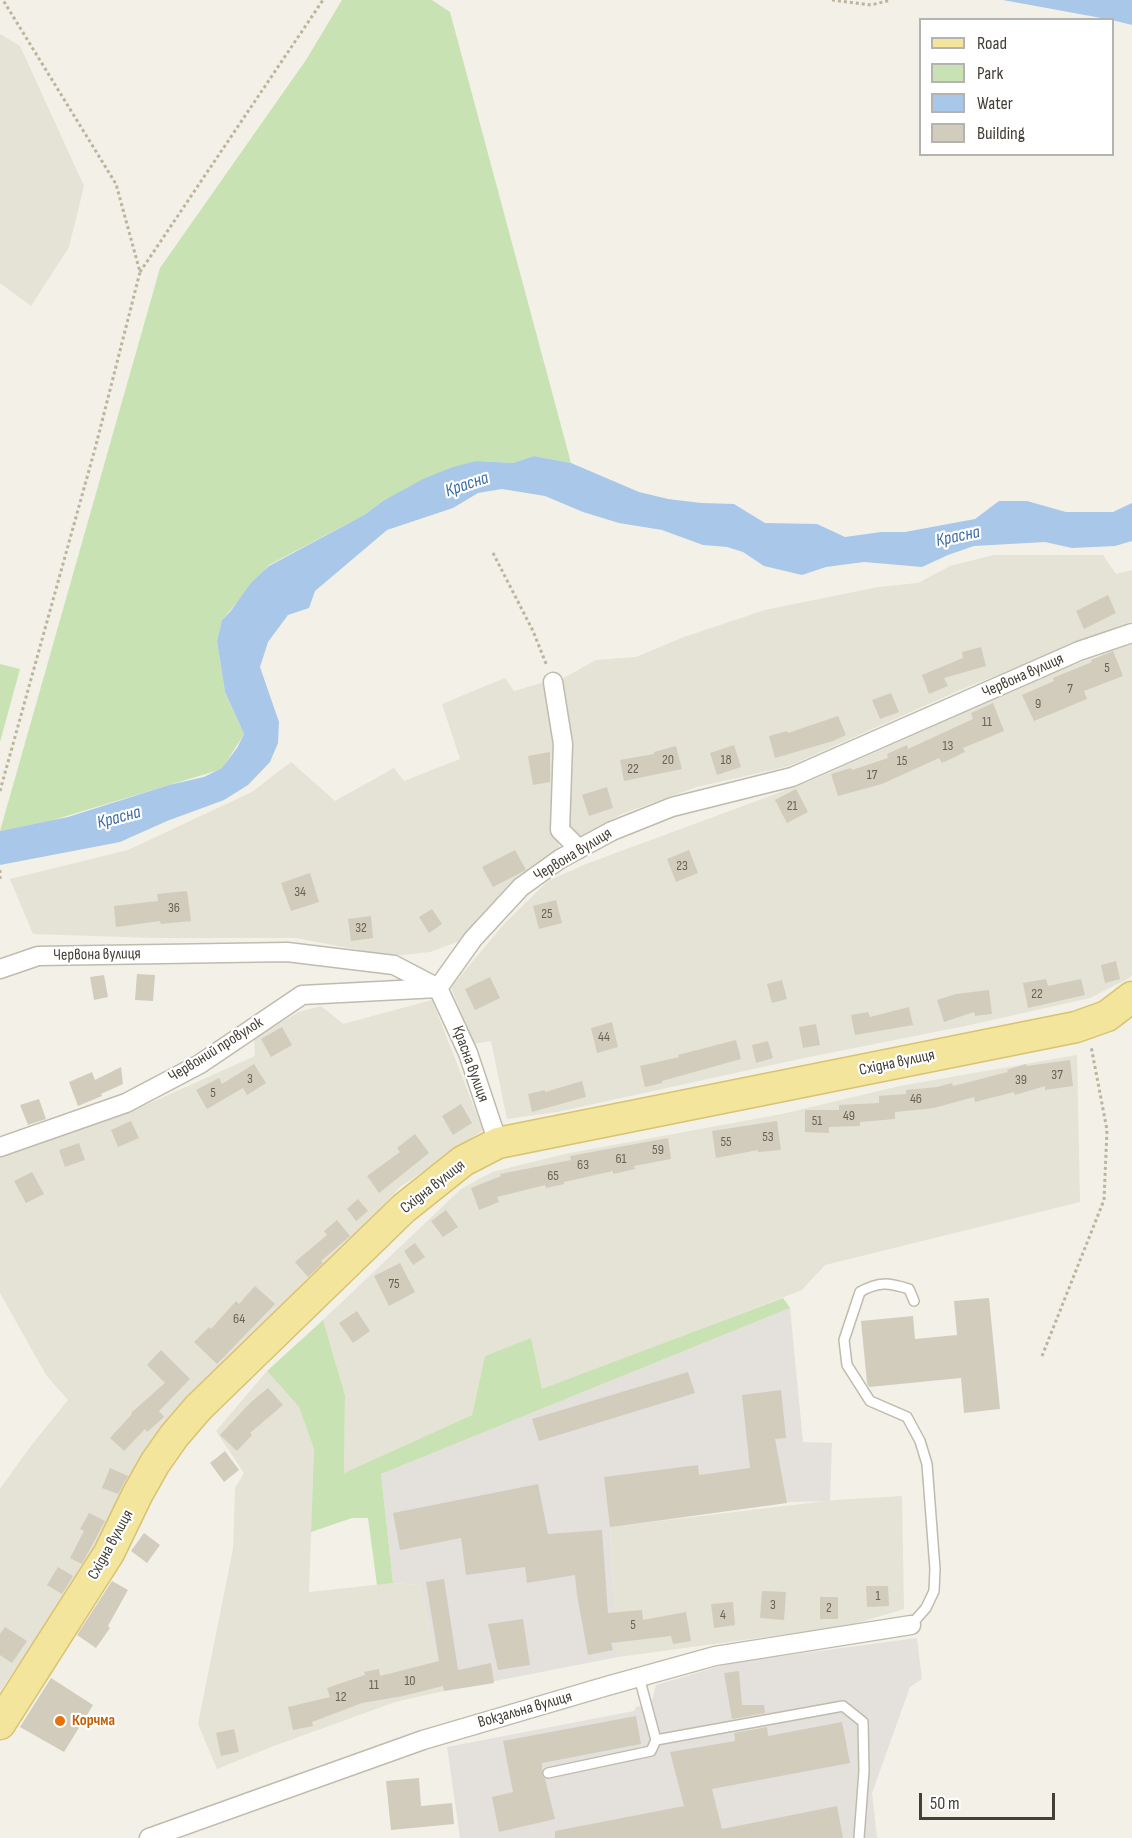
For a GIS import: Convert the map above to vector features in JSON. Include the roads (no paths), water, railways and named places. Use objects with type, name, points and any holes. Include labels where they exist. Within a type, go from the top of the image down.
[{"type":"main road","name":"Східна вулиця","points":[[3,1714],[110,1553],[137,1495],[174,1436],[198,1408],[404,1208],[463,1161],[498,1143],[1087,1024],[1107,1016],[1132,997]]},
{"type":"street","name":"Червона вулиця","points":[[0,969],[39,956],[287,952],[394,965],[438,988],[473,939],[521,887],[560,860],[612,831],[672,807],[792,777],[1079,651],[1132,633]]},
{"type":"street","points":[[553,682],[563,744],[560,830],[579,849]]},
{"type":"street","name":"Красна вулиця","points":[[438,988],[468,1053],[498,1143]]},
{"type":"street","name":"Червоний провулок","points":[[0,1147],[126,1102],[200,1064],[302,995],[438,988]]},
{"type":"street","name":"Вокзальна вулиця","points":[[149,1838],[423,1740],[639,1677],[715,1656],[911,1625]]},
{"type":"lane","points":[[911,1625],[926,1608],[934,1590],[935,1569],[927,1464],[920,1441],[907,1417],[870,1401],[857,1384],[847,1365],[844,1340],[860,1292],[873,1284],[888,1283],[909,1288],[914,1301]]},
{"type":"lane","points":[[548,1773],[651,1751],[656,1740],[639,1677]]},
{"type":"lane","points":[[656,1740],[843,1706],[864,1722],[864,1772],[859,1838]]},
{"type":"water","points":[[1003,0],[1132,0],[1132,25],[1114,20],[1114,18],[1101,18]]},
{"type":"water","name":"Красна","points":[[534,456],[571,463],[639,492],[668,499],[734,504],[765,523],[817,524],[845,537],[881,532],[905,532],[975,519],[999,501],[1027,501],[1066,512],[1113,512],[1132,503],[1132,541],[1115,546],[1072,548],[1045,542],[974,546],[922,567],[864,562],[826,567],[802,575],[764,566],[743,552],[727,547],[703,545],[662,530],[619,523],[583,512],[545,496],[502,489],[478,493],[453,508],[387,530],[315,591],[309,608],[288,615],[268,642],[260,667],[279,722],[278,743],[270,762],[248,785],[224,800],[167,821],[120,842],[0,865],[0,831],[68,817],[169,785],[204,777],[222,768],[244,734],[225,692],[217,641],[222,620],[251,583],[269,566],[364,515],[383,501],[423,479],[476,461],[513,463]]},
{"type":"place","name":"Корчма","points":[[60,1721]]}]
